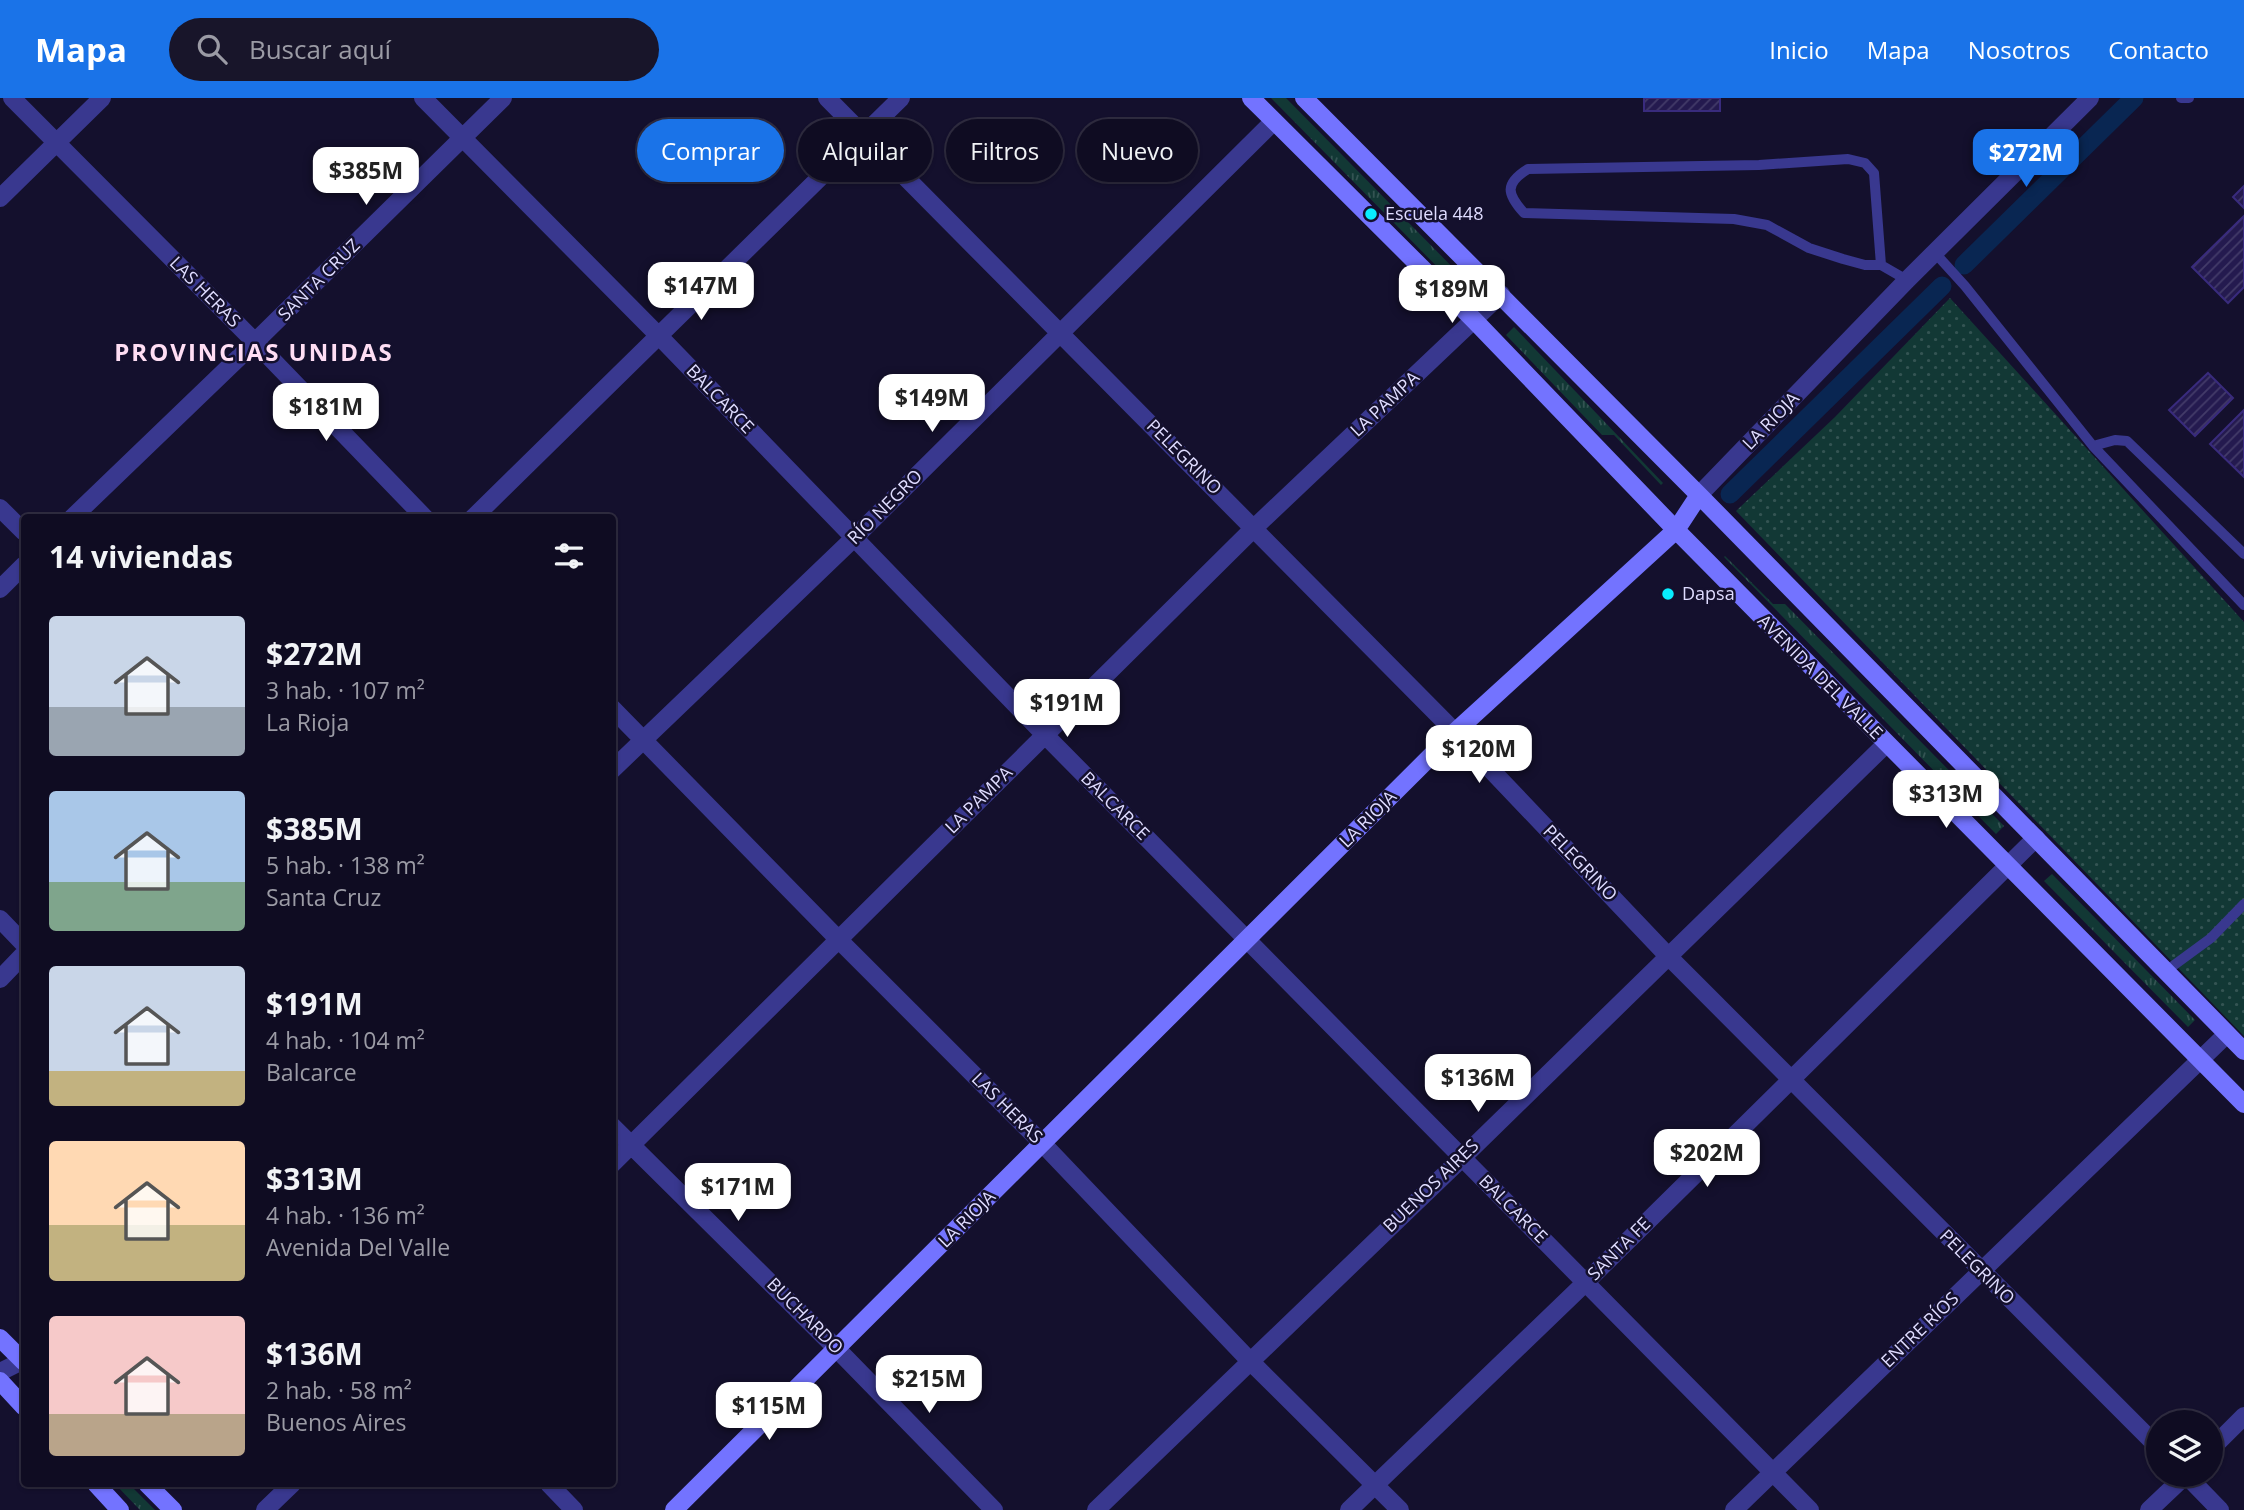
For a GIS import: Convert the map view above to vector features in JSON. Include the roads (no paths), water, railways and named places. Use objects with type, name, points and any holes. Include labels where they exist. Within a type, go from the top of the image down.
[{"type":"main road","name":"AVENIDA DEL VALLE","points":[[1251,98],[1474,320],[1886,744],[2010,865],[2244,1104]]},
{"type":"main road","points":[[1304,98],[1501,294],[2244,1051]]},
{"type":"main road","name":"LA RIOJA","points":[[674,1510],[1455,732],[1676,530],[1699,495]]},
{"type":"main road","points":[[0,1338],[21,1358]]},
{"type":"main road","points":[[0,1381],[21,1404]]},
{"type":"main road","points":[[99,1487],[120,1510]]},
{"type":"main road","points":[[150,1487],[173,1510]]},
{"type":"street","name":"LAS HERAS","points":[[12,98],[255,342],[421,514]]},
{"type":"street","points":[[0,198],[102,98]]},
{"type":"street","name":"BALCARCE","points":[[423,98],[659,336],[1045,735],[1810,1510]]},
{"type":"street","name":"SANTA CRUZ","points":[[76,514],[503,98]]},
{"type":"street","name":"PELEGRINO","points":[[827,98],[847,119]]},
{"type":"street","points":[[880,119],[901,98]]},
{"type":"street","name":"LA RIOJA","points":[[1699,495],[1907,279],[2090,98]]},
{"type":"street","name":"RÍO NEGRO","points":[[616,766],[854,538],[1274,121]]},
{"type":"street","points":[[477,514],[816,182]]},
{"type":"street","name":"PELEGRINO","points":[[909,182],[1455,732],[1668,956],[2146,1435]]},
{"type":"street","name":"LA PAMPA","points":[[616,1160],[1254,528],[1501,294]]},
{"type":"street","points":[[0,508],[21,530]]},
{"type":"street","points":[[0,589],[21,568]]},
{"type":"street","name":"LAS HERAS","points":[[616,712],[1043,1144],[1250,1361],[1400,1510]]},
{"type":"street","name":"BUENOS AIRES","points":[[1096,1510],[1886,744]]},
{"type":"street","name":"SANTA FE","points":[[1349,1510],[1585,1283],[2036,838]]},
{"type":"street","points":[[0,919],[21,941]]},
{"type":"street","points":[[0,979],[21,957]]},
{"type":"street","name":"ENTRE RÍOS","points":[[1734,1510],[2227,1034]]},
{"type":"street","name":"BUCHARDO","points":[[616,1130],[836,1348],[994,1510]]},
{"type":"street","points":[[0,1372],[21,1362]]},
{"type":"street","points":[[2223,1437],[2244,1416]]},
{"type":"street","points":[[265,1510],[289,1487]]},
{"type":"street","points":[[552,1487],[575,1510]]},
{"type":"street","points":[[2149,1510],[2173,1487]]},
{"type":"street","points":[[2198,1487],[2220,1510]]},
{"type":"lane","points":[[2181,98],[2189,98]]},
{"type":"lane","points":[[1881,265],[1874,173],[1866,163],[1848,159],[1759,165],[1528,169],[1514,177],[1510,186],[1513,200],[1524,213],[1734,219],[1768,225],[1809,248],[1866,265],[1881,265],[1907,279]]},
{"type":"lane","points":[[1935,253],[1965,286],[2093,446],[2244,605]]},
{"type":"lane","points":[[2093,446],[2115,440],[2127,441],[2244,554]]},
{"type":"lane","points":[[2166,971],[2211,938],[2244,904]]},
{"type":"waterway","points":[[1964,265],[2134,98]]},
{"type":"waterway","points":[[1730,494],[1942,286]]},
{"type":"place","name":"Escuela 448","points":[[1371,214]]},
{"type":"place","name":"Dapsa","points":[[1668,594]]},
{"type":"district","name":"PROVINCIAS UNIDAS","points":[[254,353]]}]
